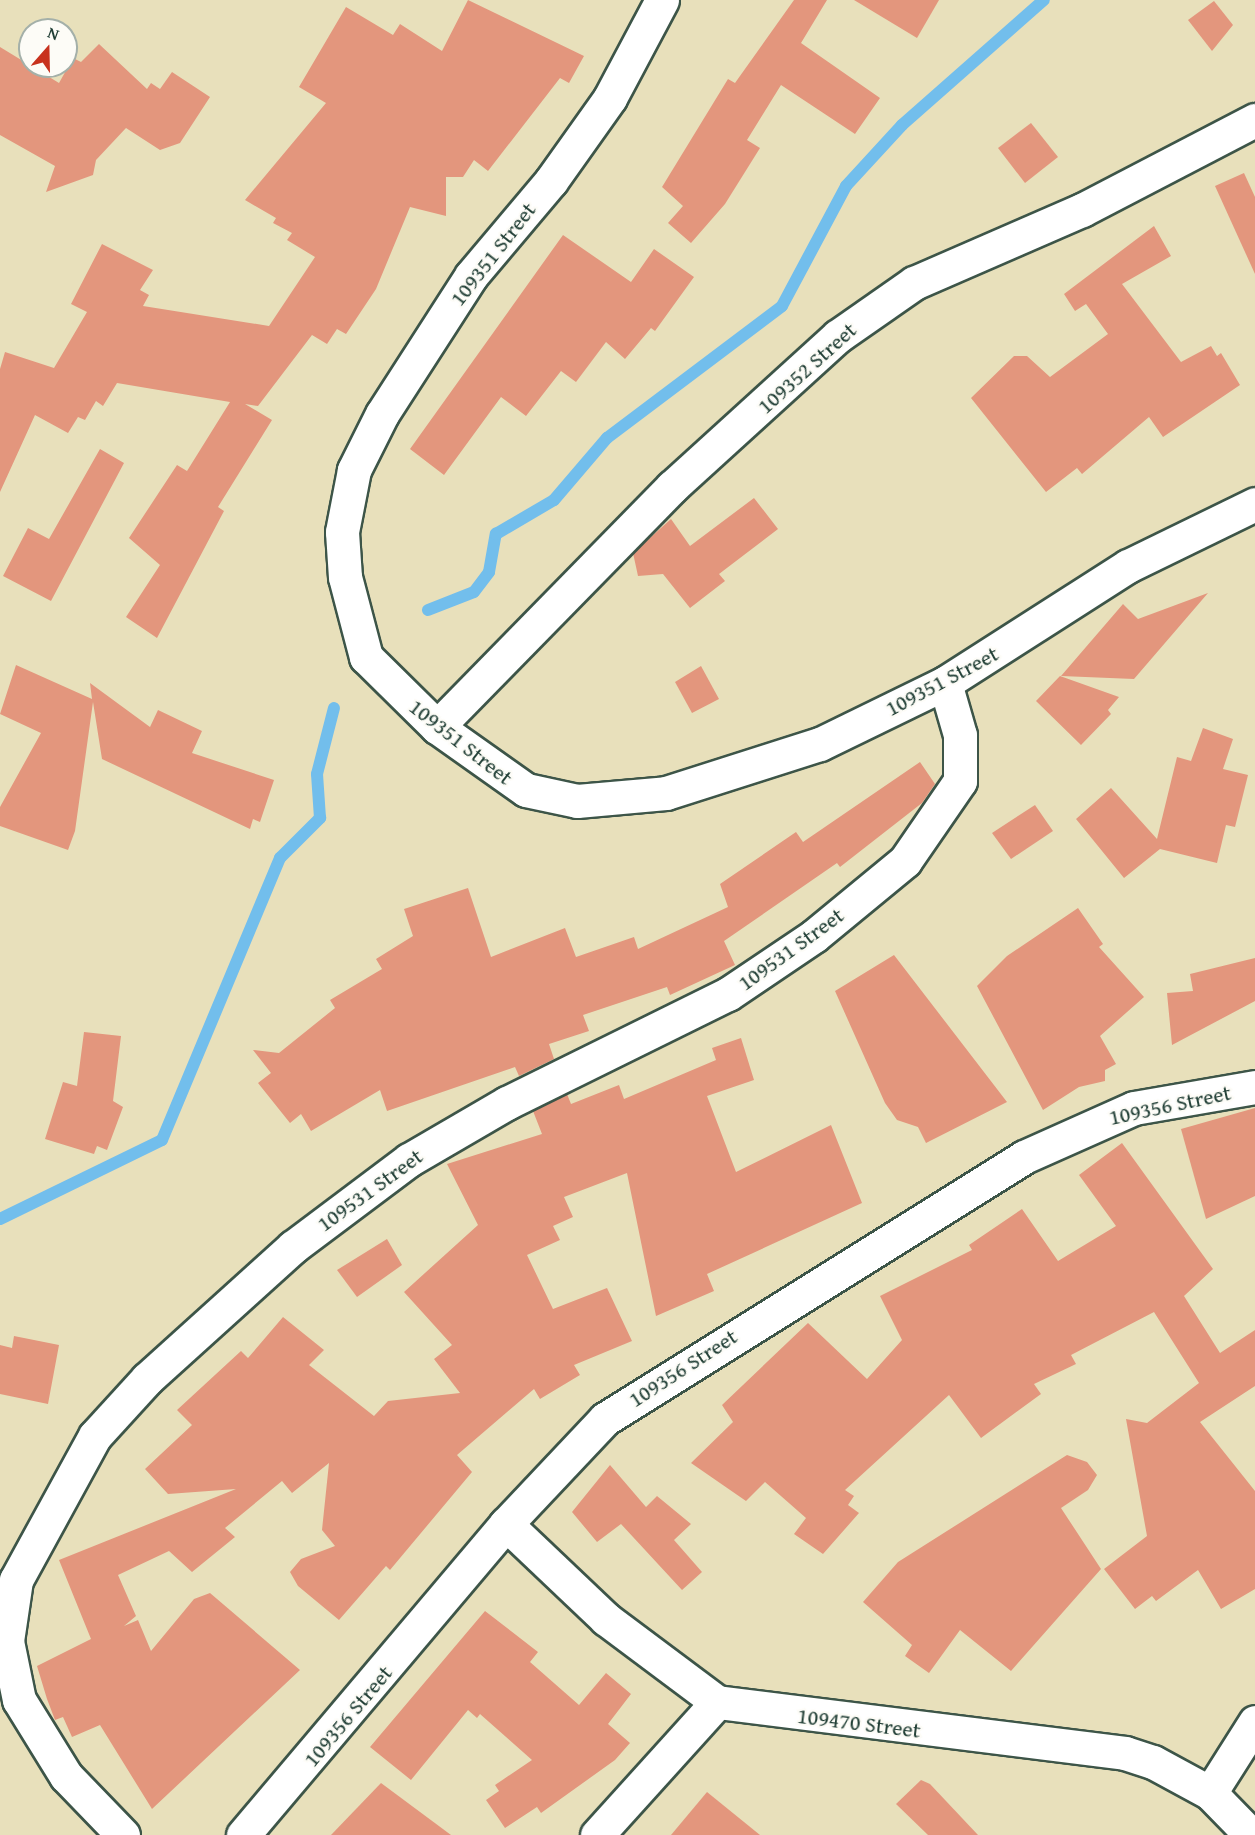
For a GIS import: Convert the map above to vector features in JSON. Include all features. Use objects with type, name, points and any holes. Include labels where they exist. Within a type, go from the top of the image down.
[{"type":"street","name":"109351 Street","points":[[662,0],[610,98],[551,181],[471,276],[382,414],[354,470],[342,532],[345,577],[366,657],[437,727],[526,790],[577,801],[666,793],[809,747],[945,683],[1128,566],[1255,504]]},
{"type":"street","name":"109352 Street","points":[[437,727],[672,487],[838,336],[914,283],[1082,210],[1255,120]]},
{"type":"street","name":"109531 Street","points":[[123,1835],[66,1776],[19,1700],[7,1641],[16,1580],[95,1436],[147,1379],[293,1247],[409,1160],[507,1103],[728,994],[814,936],[904,861],[960,782],[960,735],[945,683]]},
{"type":"street","name":"109356 Street","points":[[243,1835],[506,1524],[605,1419],[1024,1157],[1134,1108],[1255,1087]]},
{"type":"street","name":"109470 Street","points":[[506,1524],[606,1619],[717,1702],[898,1728],[1086,1746],[1153,1762],[1210,1793],[1251,1835]]},
{"type":"street","points":[[597,1835],[717,1702]]},
{"type":"street","points":[[1210,1793],[1255,1722]]},
{"type":"building","points":[[468,0],[584,56],[569,83],[560,78],[488,171],[474,160],[463,177],[446,177],[446,216],[410,207],[376,289],[346,334],[337,329],[327,344],[312,335],[258,406],[245,404],[272,420],[218,507],[224,511],[157,638],[126,617],[160,565],[129,538],[177,465],[187,471],[230,402],[117,383],[103,406],[96,401],[85,420],[78,417],[68,433],[35,415],[0,492],[0,369],[5,352],[54,368],[87,312],[71,304],[102,244],[153,270],[140,290],[149,295],[143,306],[269,326],[315,257],[287,240],[292,233],[273,223],[276,218],[245,200],[326,103],[299,87],[346,7],[393,35],[400,24],[442,51]]},
{"type":"building","points":[[794,0],[827,0],[801,43],[880,98],[855,134],[781,85],[747,140],[760,148],[725,204],[691,243],[668,223],[683,206],[662,187],[728,79],[735,83]]},
{"type":"building","points":[[854,0],[939,0],[917,38]]},
{"type":"building","points":[[1214,1],[1233,25],[1212,51],[1188,20]]},
{"type":"building","points":[[99,44],[147,89],[151,83],[160,89],[172,72],[210,97],[180,143],[160,150],[126,128],[96,160],[93,175],[46,192],[55,166],[0,135],[0,47],[18,58],[18,78],[51,78],[59,83],[62,78],[78,78],[78,60],[81,62]]},
{"type":"building","points":[[1031,123],[1058,157],[1025,183],[998,148]]},
{"type":"building","points":[[1244,173],[1255,197],[1255,274],[1215,186]]},
{"type":"building","points":[[1154,226],[1171,256],[1122,284],[1181,362],[1211,346],[1217,356],[1221,353],[1240,385],[1163,437],[1149,417],[1082,474],[1077,468],[1046,492],[971,398],[1014,356],[1027,356],[1050,377],[1108,334],[1086,304],[1075,311],[1064,294]]},
{"type":"building","points":[[563,235],[631,282],[654,249],[694,277],[655,331],[651,328],[625,359],[606,342],[576,382],[561,371],[526,416],[501,397],[444,475],[410,449]]},
{"type":"building","points":[[100,449],[124,463],[51,601],[3,576],[28,528],[49,539]]},
{"type":"building","points":[[754,498],[778,529],[719,574],[725,581],[690,608],[663,574],[638,576],[633,553],[671,519],[690,546]]},
{"type":"building","points":[[1208,593],[1134,679],[1061,676],[1123,604],[1138,619]]},
{"type":"building","points":[[16,665],[92,699],[90,683],[150,727],[158,710],[202,731],[192,753],[274,780],[260,822],[253,819],[250,829],[102,759],[93,702],[75,831],[68,850],[0,826],[0,807],[41,733],[0,714]]},
{"type":"building","points":[[701,666],[719,699],[692,713],[675,682]]},
{"type":"building","points":[[1060,676],[1119,697],[1108,710],[1111,714],[1081,745],[1036,701]]},
{"type":"building","points":[[1203,728],[1233,739],[1223,769],[1248,775],[1235,827],[1226,825],[1217,863],[1160,849],[1124,878],[1076,819],[1111,788],[1157,839],[1177,757],[1191,761]]},
{"type":"building","points":[[920,762],[935,784],[922,803],[840,867],[837,863],[724,941],[735,965],[670,995],[667,987],[583,1015],[589,1031],[549,1044],[554,1059],[519,1076],[515,1067],[387,1111],[380,1090],[311,1131],[301,1114],[290,1123],[258,1083],[271,1073],[253,1050],[279,1053],[335,1008],[330,1000],[382,969],[376,959],[413,936],[404,909],[468,888],[491,957],[565,928],[576,957],[634,937],[638,949],[728,907],[720,884],[796,832],[803,842]]},
{"type":"building","points":[[1035,805],[1053,831],[1011,859],[992,833]]},
{"type":"building","points":[[1078,908],[1103,944],[1099,947],[1144,997],[1100,1036],[1116,1064],[1105,1070],[1105,1081],[1079,1087],[1043,1110],[977,986],[1007,956]]},
{"type":"building","points":[[894,955],[1007,1102],[926,1143],[918,1127],[897,1120],[885,1103],[835,991]]},
{"type":"building","points":[[1255,958],[1255,1001],[1172,1045],[1167,993],[1193,991],[1190,974]]},
{"type":"building","points":[[84,1032],[121,1036],[113,1101],[123,1107],[107,1150],[97,1146],[94,1154],[45,1139],[63,1082],[77,1086]]},
{"type":"building","points":[[741,1038],[754,1080],[707,1096],[736,1172],[831,1125],[862,1203],[707,1274],[714,1291],[656,1316],[627,1173],[564,1197],[573,1217],[553,1226],[560,1240],[527,1255],[553,1309],[607,1288],[632,1341],[574,1365],[580,1375],[540,1399],[534,1389],[457,1455],[472,1472],[390,1570],[386,1566],[339,1620],[298,1586],[290,1572],[301,1559],[335,1546],[322,1530],[329,1463],[292,1493],[282,1481],[225,1528],[235,1537],[192,1572],[169,1551],[118,1575],[136,1616],[124,1626],[138,1620],[151,1651],[194,1599],[210,1593],[300,1670],[152,1809],[100,1725],[72,1737],[63,1717],[55,1720],[47,1699],[37,1666],[91,1639],[59,1560],[236,1489],[168,1494],[145,1469],[192,1425],[177,1410],[241,1351],[248,1358],[283,1317],[324,1350],[309,1365],[374,1416],[388,1401],[460,1393],[434,1359],[452,1345],[404,1292],[478,1225],[447,1164],[542,1134],[533,1111],[567,1094],[571,1104],[619,1085],[624,1099],[716,1060],[712,1048]]},
{"type":"building","points":[[1255,1108],[1255,1196],[1206,1219],[1181,1129]]},
{"type":"building","points":[[1122,1143],[1213,1269],[1184,1296],[1220,1353],[1255,1330],[1255,1386],[1200,1422],[1255,1491],[1255,1589],[1221,1609],[1198,1570],[1156,1601],[1152,1596],[1135,1609],[1104,1569],[1147,1536],[1126,1419],[1147,1423],[1199,1383],[1154,1312],[1071,1355],[1076,1364],[1034,1384],[1041,1394],[981,1438],[949,1395],[845,1490],[854,1496],[848,1505],[859,1513],[823,1554],[794,1534],[806,1518],[765,1482],[746,1501],[691,1463],[733,1422],[722,1405],[808,1323],[867,1379],[902,1340],[880,1296],[972,1250],[969,1245],[1022,1209],[1058,1261],[1116,1226],[1079,1175]]},
{"type":"building","points":[[387,1239],[402,1265],[357,1297],[337,1270]]},
{"type":"building","points":[[14,1336],[59,1345],[48,1404],[0,1394],[0,1345],[12,1348]]},
{"type":"building","points":[[1067,1455],[1087,1462],[1097,1475],[1088,1490],[1061,1508],[1101,1569],[1011,1671],[960,1630],[929,1673],[905,1656],[912,1645],[863,1602],[898,1562]]},
{"type":"building","points":[[610,1465],[646,1507],[657,1496],[691,1524],[674,1540],[702,1572],[682,1590],[621,1524],[597,1542],[572,1512]]},
{"type":"building","points":[[485,1611],[538,1652],[530,1662],[579,1705],[606,1673],[631,1694],[608,1724],[630,1743],[615,1760],[541,1813],[537,1807],[505,1828],[486,1800],[499,1791],[495,1785],[532,1760],[480,1714],[477,1718],[468,1710],[411,1780],[370,1747]]},
{"type":"building","points":[[921,1780],[930,1784],[978,1835],[928,1835],[896,1804]]},
{"type":"building","points":[[381,1783],[451,1835],[331,1835]]},
{"type":"building","points":[[707,1792],[760,1835],[671,1835]]},
{"type":"waterway","points":[[428,610],[474,592],[489,572],[496,534],[554,500],[607,438],[782,306],[846,186],[902,125],[1044,0]]},
{"type":"waterway","points":[[0,1219],[162,1140],[280,858],[320,818],[317,774],[334,708]]}]
